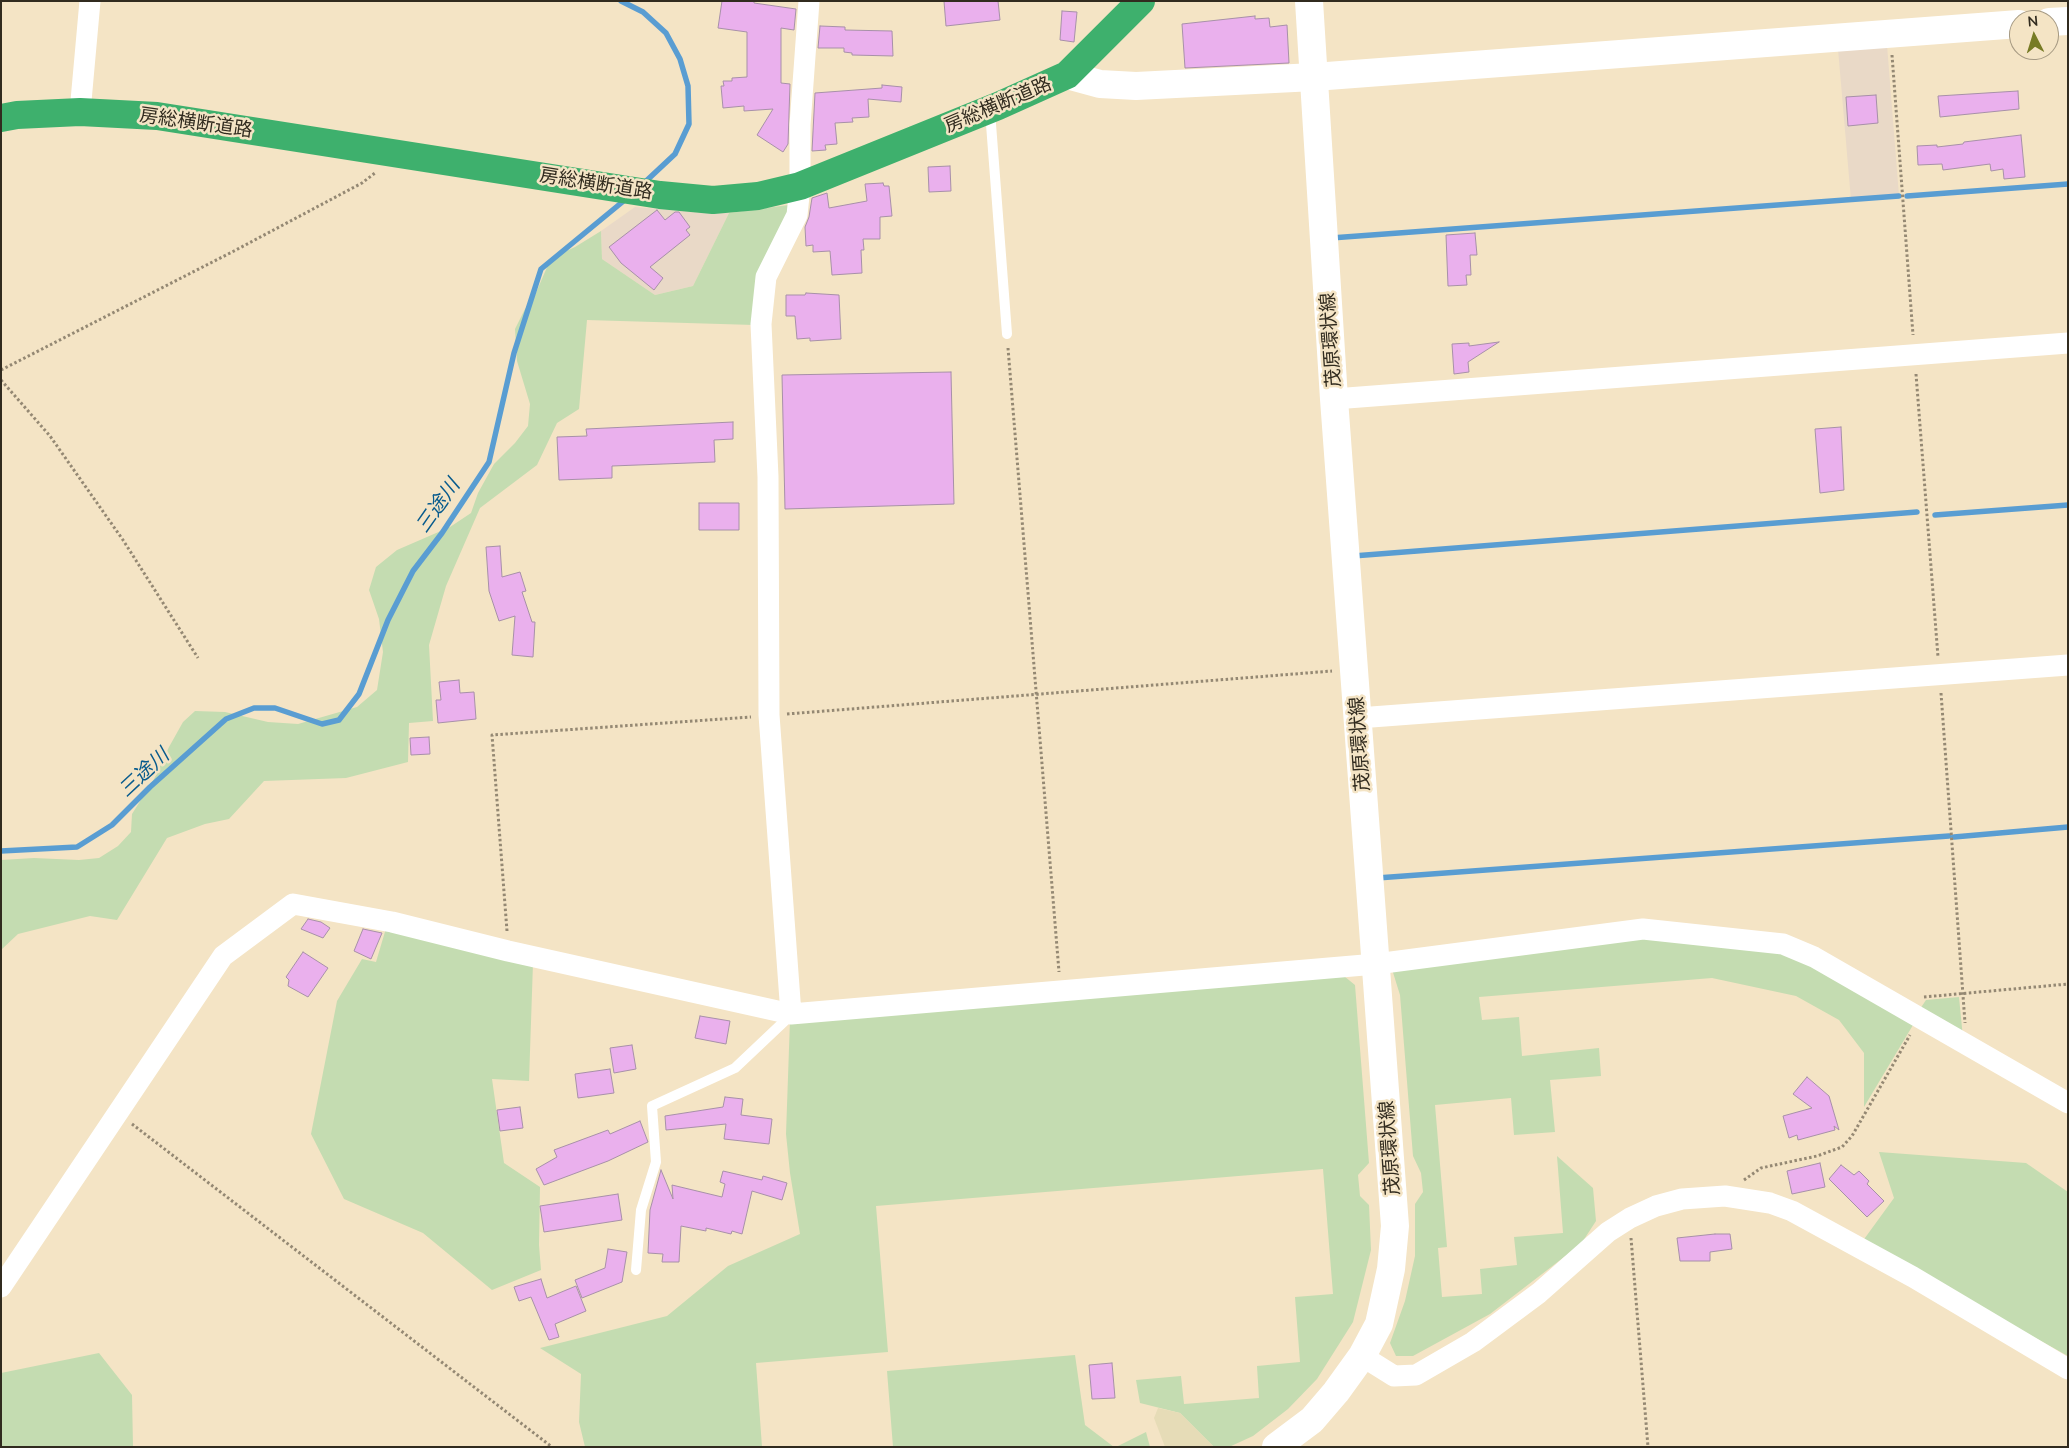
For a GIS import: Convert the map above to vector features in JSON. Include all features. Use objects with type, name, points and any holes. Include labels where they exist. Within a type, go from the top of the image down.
[{"type":"highway","name":"房総横断道路","points":[[1,118],[17,115],[80,112],[157,116],[660,194],[713,200],[758,196],[800,186],[990,110],[1067,75],[1142,1]]},
{"type":"main road","name":"茂原環状線","points":[[1276,1447],[1312,1420],[1336,1392],[1362,1356],[1379,1324],[1391,1269],[1395,1226],[1334,400],[1309,1]]},
{"type":"main road","points":[[1067,75],[1100,84],[1136,86],[1314,77],[2009,25]]},
{"type":"street","points":[[80,112],[90,1]]},
{"type":"street","points":[[791,1014],[769,715],[768,477],[761,324],[766,277],[797,215],[800,186],[800,125],[809,1]]},
{"type":"street","points":[[1334,400],[2068,343]]},
{"type":"street","points":[[1358,718],[2068,665]]},
{"type":"street","points":[[1,1287],[223,956],[292,904],[392,922],[508,951],[791,1014],[1376,964],[1643,930],[1783,944],[1814,957],[2068,1103]]},
{"type":"street","points":[[1362,1356],[1394,1376],[1416,1374],[1473,1342],[1539,1293],[1608,1232],[1630,1218],[1656,1206],[1699,1196],[1725,1196],[1770,1203],[1792,1211],[1913,1277],[2068,1369]]},
{"type":"lane","points":[[990,110],[1007,334]]},
{"type":"lane","points":[[636,1270],[641,1210],[656,1162],[652,1106],[734,1068],[791,1014]]},
{"type":"path","points":[[1890,34],[1967,1045]]},
{"type":"path","points":[[1,370],[234,251],[362,183],[402,154]]},
{"type":"path","points":[[1007,334],[1060,990]]},
{"type":"path","points":[[1,380],[50,436],[123,540],[198,658]]},
{"type":"path","points":[[508,951],[492,735],[1355,669]]},
{"type":"path","points":[[1897,1004],[1914,998],[1963,992],[2068,984]]},
{"type":"path","points":[[1737,1185],[1761,1168],[1817,1156],[1842,1147],[1852,1136],[1919,1018]]},
{"type":"path","points":[[118,1113],[552,1447]]},
{"type":"path","points":[[1630,1218],[1648,1447]]},
{"type":"shaded area","points":[[1887,45],[1899,196],[1851,200],[1838,49]]},
{"type":"shaded area","points":[[635,207],[704,213],[729,213],[693,286],[655,295],[602,259],[601,231]]},
{"type":"green space","points":[[796,204],[754,325],[587,320],[579,409],[557,423],[537,465],[480,508],[446,586],[429,645],[433,721],[409,723],[408,762],[346,778],[264,781],[229,819],[205,824],[167,838],[117,920],[90,916],[18,934],[1,950],[1,860],[34,858],[79,860],[99,858],[118,846],[131,832],[132,814],[154,779],[183,722],[195,711],[225,712],[268,722],[298,724],[357,707],[377,690],[383,652],[379,619],[369,590],[376,567],[397,550],[450,527],[471,513],[478,493],[494,464],[515,443],[528,426],[530,404],[517,361],[515,329],[525,309],[535,295],[551,258],[575,247],[601,231],[602,259],[655,295],[693,286],[729,213]]},
{"type":"green space","points":[[387,925],[533,963],[529,1081],[492,1079],[504,1163],[540,1187],[539,1245],[541,1270],[492,1290],[423,1233],[344,1199],[311,1134],[337,1001],[362,959],[376,962]]},
{"type":"green space","points":[[1646,934],[1784,952],[1916,1020],[1864,1107],[1864,1053],[1839,1020],[1796,996],[1712,978],[1479,997],[1482,1020],[1519,1017],[1522,1056],[1599,1048],[1601,1076],[1550,1080],[1555,1132],[1514,1135],[1511,1098],[1435,1105],[1447,1247],[1438,1248],[1442,1297],[1482,1294],[1480,1269],[1517,1265],[1514,1237],[1563,1233],[1557,1156],[1593,1188],[1596,1221],[1581,1244],[1490,1314],[1413,1356],[1396,1356],[1390,1343],[1405,1301],[1415,1256],[1415,1204],[1423,1192],[1421,1173],[1413,1156],[1400,995],[1391,966]]},
{"type":"green space","points":[[1339,972],[1355,985],[1369,1163],[1358,1175],[1360,1196],[1369,1205],[1371,1250],[1353,1322],[1317,1379],[1288,1409],[1253,1436],[1229,1447],[1214,1447],[1180,1413],[1140,1403],[1136,1380],[1181,1376],[1184,1404],[1259,1398],[1257,1366],[1300,1362],[1295,1297],[1333,1294],[1323,1169],[876,1206],[888,1352],[756,1363],[762,1447],[585,1447],[579,1422],[581,1374],[540,1348],[667,1316],[728,1266],[800,1234],[786,1134],[790,1020]]},
{"type":"green space","points":[[1959,997],[1963,1038],[1920,1009],[1926,1000]]},
{"type":"green space","points":[[1879,1152],[2026,1163],[2068,1192],[2068,1356],[1862,1242],[1894,1198]]},
{"type":"green space","points":[[99,1353],[132,1395],[133,1447],[1,1447],[1,1373]]},
{"type":"green space","points":[[1075,1355],[1085,1425],[1114,1447],[893,1447],[887,1371]]},
{"type":"green space","points":[[1146,1432],[1150,1447],[1116,1447]]},
{"type":"sand","points":[[1158,1408],[1180,1413],[1214,1447],[1165,1447],[1154,1418]]},
{"type":"building","points":[[722,1],[754,1],[754,3],[796,9],[794,30],[781,28],[781,83],[790,84],[788,144],[783,152],[757,135],[773,109],[744,111],[744,106],[723,108],[721,86],[724,86],[723,81],[747,77],[747,32],[718,28]]},
{"type":"building","points":[[944,1],[998,1],[1000,20],[946,26]]},
{"type":"building","points":[[1062,11],[1077,12],[1074,42],[1060,40]]},
{"type":"building","points":[[1255,16],[1255,19],[1269,18],[1270,27],[1287,25],[1289,63],[1185,68],[1182,24]]},
{"type":"building","points":[[820,26],[845,27],[845,30],[892,31],[893,56],[852,55],[852,53],[844,52],[844,48],[818,48]]},
{"type":"building","points":[[882,85],[902,87],[901,102],[868,99],[869,117],[852,118],[853,122],[835,123],[837,144],[825,145],[826,150],[812,151],[815,93],[882,88]]},
{"type":"building","points":[[2018,91],[2019,109],[1940,117],[1938,96]]},
{"type":"building","points":[[1876,95],[1878,123],[1848,126],[1846,97]]},
{"type":"building","points":[[2021,135],[2025,177],[2004,179],[2003,169],[1991,171],[1990,164],[1943,170],[1942,164],[1918,165],[1917,146],[1937,145],[1937,147]]},
{"type":"building","points":[[950,166],[951,191],[929,192],[928,167]]},
{"type":"building","points":[[883,183],[884,186],[889,186],[892,216],[880,217],[880,239],[863,239],[864,250],[861,250],[862,273],[832,275],[830,251],[813,252],[813,245],[806,246],[805,227],[809,217],[812,198],[827,193],[829,208],[867,201],[865,184]]},
{"type":"building","points":[[657,210],[665,220],[675,212],[679,212],[690,227],[686,230],[690,235],[650,267],[663,278],[654,290],[621,263],[609,247]]},
{"type":"building","points":[[1475,233],[1477,255],[1470,255],[1471,275],[1466,275],[1467,285],[1448,286],[1446,235]]},
{"type":"building","points":[[806,293],[839,295],[841,339],[810,341],[810,338],[797,339],[795,316],[786,316],[786,295],[805,295]]},
{"type":"building","points":[[1499,342],[1468,362],[1469,372],[1454,374],[1452,344],[1469,343],[1469,346]]},
{"type":"building","points":[[951,372],[954,504],[785,509],[782,375]]},
{"type":"building","points":[[733,422],[733,439],[714,440],[715,462],[612,466],[612,478],[559,480],[557,437],[587,436],[586,429]]},
{"type":"building","points":[[1841,427],[1844,490],[1820,493],[1815,429]]},
{"type":"building","points":[[699,503],[739,503],[739,530],[699,530]]},
{"type":"building","points":[[500,546],[502,577],[520,572],[526,591],[522,592],[532,622],[535,622],[533,657],[512,655],[515,616],[499,621],[489,591],[486,547]]},
{"type":"building","points":[[459,680],[460,693],[474,692],[476,719],[438,723],[436,700],[441,700],[439,682]]},
{"type":"building","points":[[429,737],[430,754],[411,755],[410,738]]},
{"type":"building","points":[[308,919],[321,922],[330,928],[323,938],[301,929]]},
{"type":"building","points":[[363,929],[382,933],[371,959],[354,951]]},
{"type":"building","points":[[303,952],[328,968],[308,997],[288,986],[289,980],[286,977]]},
{"type":"building","points":[[700,1016],[730,1021],[726,1044],[695,1038]]},
{"type":"building","points":[[632,1045],[636,1069],[614,1073],[610,1048]]},
{"type":"building","points":[[610,1069],[614,1093],[578,1098],[575,1074]]},
{"type":"building","points":[[1807,1077],[1829,1096],[1839,1130],[1834,1126],[1835,1130],[1798,1140],[1797,1135],[1789,1138],[1783,1116],[1812,1108],[1793,1094]]},
{"type":"building","points":[[725,1097],[743,1099],[741,1115],[772,1119],[769,1144],[724,1139],[726,1124],[666,1130],[665,1116],[723,1107]]},
{"type":"building","points":[[520,1107],[523,1128],[500,1131],[497,1110]]},
{"type":"building","points":[[640,1121],[648,1142],[608,1161],[544,1185],[536,1169],[557,1157],[554,1150],[608,1130],[610,1134]]},
{"type":"building","points":[[1820,1163],[1825,1187],[1792,1194],[1787,1171]]},
{"type":"building","points":[[1841,1165],[1854,1175],[1859,1171],[1869,1181],[1867,1184],[1884,1201],[1867,1217],[1829,1179]]},
{"type":"building","points":[[661,1170],[673,1199],[672,1185],[722,1197],[725,1184],[720,1182],[723,1171],[762,1180],[763,1176],[787,1183],[782,1200],[752,1191],[742,1234],[732,1231],[731,1234],[706,1228],[706,1231],[681,1226],[679,1262],[662,1262],[663,1254],[648,1253],[650,1210]]},
{"type":"building","points":[[618,1194],[622,1220],[544,1232],[540,1206]]},
{"type":"building","points":[[1730,1234],[1732,1249],[1710,1252],[1710,1261],[1680,1261],[1677,1238]]},
{"type":"building","points":[[608,1249],[627,1252],[622,1282],[582,1298],[575,1280],[605,1268]]},
{"type":"building","points":[[541,1279],[547,1298],[576,1286],[586,1311],[555,1324],[559,1337],[549,1340],[531,1297],[519,1301],[514,1287]]},
{"type":"building","points":[[1112,1363],[1115,1398],[1092,1399],[1089,1365]]},
{"type":"waterway","name":"三途川","points":[[621,1],[643,12],[666,33],[680,59],[688,86],[689,124],[675,154],[644,183]]},
{"type":"waterway","points":[[1907,196],[2068,184]]},
{"type":"waterway","points":[[1331,238],[1899,196]]},
{"type":"waterway","name":"三途川","points":[[1,851],[77,847],[112,825],[150,787],[226,719],[254,708],[275,708],[322,724],[339,720],[359,694],[388,620],[413,571],[442,533],[489,462],[514,353],[541,269],[626,199]]},
{"type":"waterway","points":[[1935,515],[2068,505]]},
{"type":"waterway","points":[[1353,556],[1917,512]]},
{"type":"waterway","points":[[1954,837],[2068,827]]},
{"type":"waterway","points":[[1377,878],[1949,836]]}]
